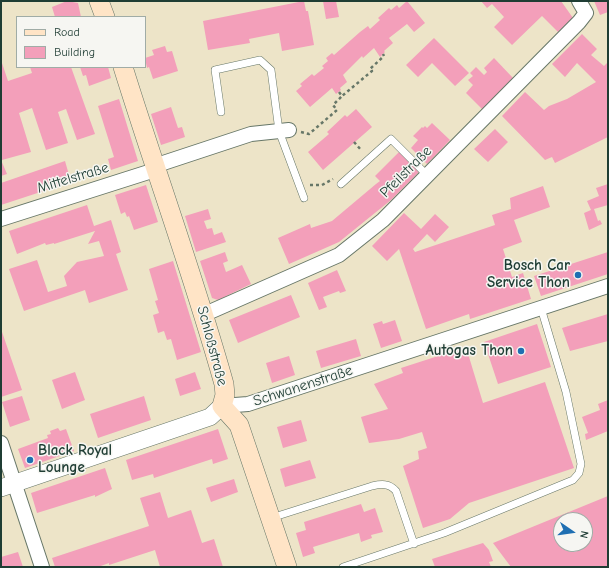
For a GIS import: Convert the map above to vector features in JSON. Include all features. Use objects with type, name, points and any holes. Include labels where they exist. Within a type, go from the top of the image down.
[{"type":"main road","points":[[99,1],[105,16]]},
{"type":"main road","name":"Schloßstraße","points":[[123,68],[155,168],[205,314],[224,384],[225,395],[222,406],[239,425],[287,567]]},
{"type":"street","name":"Pfeilstraße","points":[[205,314],[339,255],[383,220],[580,22],[586,13],[579,1]]},
{"type":"street","points":[[155,168],[251,134],[284,131]]},
{"type":"street","name":"Mittelstraße","points":[[1,219],[155,168]]},
{"type":"street","name":"Schwanenstraße","points":[[222,406],[248,404],[608,286]]},
{"type":"street","points":[[8,486],[210,417],[222,406]]},
{"type":"street","points":[[1,444],[8,486],[42,567]]},
{"type":"lane","points":[[221,112],[215,70],[260,60],[271,70],[284,131],[304,198]]},
{"type":"lane","points":[[341,184],[391,140],[428,175]]},
{"type":"lane","points":[[343,567],[464,526],[573,480],[579,473],[581,464],[566,392],[541,308]]},
{"type":"lane","points":[[270,518],[372,486],[387,485],[392,486],[396,491],[414,544]]},
{"type":"path","points":[[284,131],[309,134],[338,110],[333,105],[372,71],[370,69],[384,56],[383,54]]},
{"type":"path","points":[[339,92],[342,96]]},
{"type":"path","points":[[300,187],[322,185],[331,178],[341,184]]},
{"type":"building","points":[[67,1],[78,3],[81,16],[55,16],[52,7]]},
{"type":"building","points":[[304,1],[306,11],[308,11],[314,45],[282,51],[279,33],[249,39],[250,43],[208,50],[203,21]]},
{"type":"building","points":[[323,1],[336,1],[339,17],[326,19]]},
{"type":"building","points":[[407,1],[425,23],[414,32],[407,24],[389,38],[393,43],[380,57],[374,48],[363,58],[362,56],[343,75],[347,82],[340,88],[341,90],[336,94],[332,88],[310,107],[296,91],[302,86],[300,84],[312,74],[314,76],[324,68],[322,66],[328,61],[326,58],[332,53],[334,55],[368,26],[370,29],[380,20],[378,18],[389,8],[391,10],[397,5],[399,8]]},
{"type":"building","points":[[481,1],[561,1],[573,18],[558,32],[542,16],[512,45],[494,27],[504,17],[492,4],[487,8]]},
{"type":"building","points":[[594,1],[608,1],[608,12],[600,15]]},
{"type":"building","points":[[582,34],[597,49],[591,55],[604,66],[608,62],[608,137],[555,163],[552,157],[545,160],[502,116],[525,92],[544,110],[549,106],[567,99],[596,82],[577,63],[565,77],[552,64]]},
{"type":"building","points":[[434,38],[469,73],[455,86],[432,63],[418,77],[406,65]]},
{"type":"building","points":[[165,46],[167,52],[172,51],[178,71],[153,79],[146,63],[146,58],[154,55],[152,50]]},
{"type":"building","points":[[494,58],[513,78],[482,109],[466,93],[473,85],[468,80],[473,76],[470,73],[476,67],[484,75],[487,72],[484,68]]},
{"type":"building","points":[[1,60],[8,81],[32,73],[30,68],[71,68],[95,134],[77,140],[66,109],[58,112],[68,143],[46,150],[32,108],[19,113],[31,152],[2,160]]},
{"type":"building","points":[[80,68],[108,68],[111,78],[89,86],[86,75],[83,76]]},
{"type":"building","points":[[119,99],[138,161],[111,170],[108,159],[114,157],[98,106]]},
{"type":"building","points":[[171,107],[178,128],[182,127],[185,137],[161,145],[151,114]]},
{"type":"building","points":[[356,109],[372,127],[323,170],[308,152],[329,134],[327,132],[345,115],[347,117]]},
{"type":"building","points":[[432,123],[450,140],[427,164],[411,148],[418,140],[413,136],[422,127],[423,128],[425,126],[427,128]]},
{"type":"building","points":[[495,129],[508,142],[488,162],[474,149]]},
{"type":"building","points":[[399,152],[419,172],[391,200],[339,242],[289,264],[278,238],[310,224],[311,228],[332,221],[380,181],[375,176]]},
{"type":"building","points":[[1,160],[7,174],[1,176]]},
{"type":"building","points":[[65,161],[71,182],[1,205],[1,183]]},
{"type":"building","points":[[608,184],[608,205],[594,209],[598,221],[600,220],[602,224],[589,230],[584,213],[591,210],[587,201],[599,196],[596,188]]},
{"type":"building","points":[[146,185],[158,222],[134,230],[129,216],[127,217],[125,212],[121,214],[115,195]]},
{"type":"building","points":[[543,186],[550,207],[514,220],[522,242],[503,249],[512,277],[523,273],[531,299],[470,319],[469,314],[426,329],[399,249],[387,261],[372,246],[404,213],[421,229],[435,214],[449,227],[435,242],[427,234],[413,249],[415,252],[495,225],[492,215],[511,209],[510,198]]},
{"type":"building","points":[[87,205],[94,226],[111,220],[121,252],[116,254],[128,290],[89,303],[85,290],[24,311],[9,269],[37,260],[48,292],[67,286],[64,276],[77,262],[104,256],[99,241],[88,244],[95,231],[54,244],[46,245],[45,243],[17,254],[9,231]]},
{"type":"building","points":[[208,209],[211,219],[204,221],[207,229],[212,228],[214,235],[222,232],[226,242],[196,252],[185,216]]},
{"type":"building","points":[[225,252],[228,261],[223,263],[226,272],[242,265],[251,284],[218,300],[212,298],[200,261]]},
{"type":"building","points":[[608,252],[608,274],[541,296],[534,276]]},
{"type":"building","points":[[173,261],[201,352],[177,360],[171,339],[167,340],[164,331],[158,333],[153,315],[159,313],[155,301],[158,300],[149,269]]},
{"type":"building","points":[[337,270],[346,291],[340,293],[339,291],[323,297],[327,307],[319,310],[308,283]]},
{"type":"building","points":[[291,295],[300,317],[238,343],[229,320]]},
{"type":"building","points":[[608,314],[608,341],[570,351],[562,328]]},
{"type":"building","points":[[395,320],[402,341],[381,348],[373,324],[382,321],[383,324]]},
{"type":"building","points":[[537,324],[551,367],[498,384],[484,342]]},
{"type":"building","points":[[1,329],[22,390],[1,397]]},
{"type":"building","points":[[356,339],[361,356],[321,368],[316,351]]},
{"type":"building","points":[[466,347],[483,403],[545,382],[574,468],[469,503],[450,519],[423,528],[403,466],[419,459],[418,451],[427,448],[422,432],[399,439],[369,443],[361,417],[388,409],[374,384],[403,373],[401,368]]},
{"type":"building","points":[[289,356],[295,375],[272,383],[266,363]]},
{"type":"building","points":[[75,372],[85,400],[62,409],[52,380]]},
{"type":"building","points":[[195,372],[201,389],[180,396],[175,379]]},
{"type":"building","points":[[22,396],[30,420],[10,427],[2,402]]},
{"type":"building","points":[[144,396],[151,420],[98,438],[90,414]]},
{"type":"building","points":[[608,400],[608,431],[586,440],[585,434],[588,433],[582,417],[600,410],[598,404]]},
{"type":"building","points":[[301,420],[307,441],[283,448],[277,427]]},
{"type":"building","points":[[58,428],[60,431],[66,429],[74,451],[25,468],[18,449],[48,438],[47,435],[51,434],[50,431]]},
{"type":"building","points":[[218,429],[228,459],[213,464],[212,459],[154,478],[153,474],[132,480],[126,460]]},
{"type":"building","points":[[310,460],[316,478],[285,487],[280,469]]},
{"type":"building","points":[[105,468],[112,489],[95,497],[95,495],[37,513],[31,493]]},
{"type":"building","points":[[234,479],[238,492],[211,502],[206,488]]},
{"type":"building","points":[[160,492],[168,518],[191,510],[202,543],[214,539],[223,567],[160,567],[155,550],[109,565],[109,563],[98,567],[55,567],[52,558],[149,526],[140,498]]},
{"type":"building","points":[[608,496],[608,567],[511,567],[493,543],[553,518],[553,552],[593,552],[593,512],[569,512]]},
{"type":"building","points":[[361,504],[364,512],[375,508],[383,532],[371,535],[372,538],[361,542],[359,533],[313,547],[315,553],[303,557],[296,533],[306,530],[304,522]]},
{"type":"building","points":[[483,543],[489,550],[493,561],[489,562],[491,567],[435,567],[432,559]]},
{"type":"building","points":[[18,552],[23,567],[1,567],[1,557]]},
{"type":"place","name":"Bosch Car Service Thon","points":[[578,275]]},
{"type":"place","name":"Autogas Thon","points":[[521,351]]},
{"type":"place","name":"Black Royal Lounge","points":[[30,460]]}]
